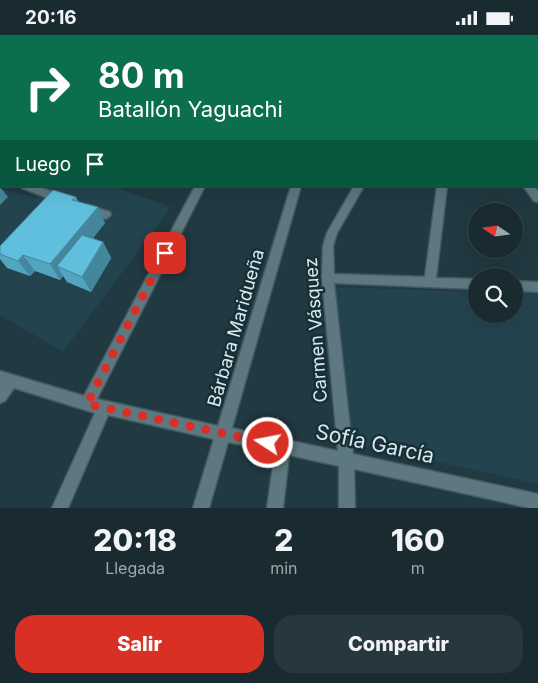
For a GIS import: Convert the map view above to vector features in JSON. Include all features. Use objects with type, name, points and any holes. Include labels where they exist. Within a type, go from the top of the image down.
[{"type":"street","points":[[28,187],[106,215]]},
{"type":"street","points":[[87,404],[199,187]]},
{"type":"street","name":"Bárbara Maridueña","points":[[201,508],[296,187]]},
{"type":"street","name":"Carmen Vásquez","points":[[347,508],[346,459],[328,277],[328,246],[332,233],[358,187]]},
{"type":"street","points":[[430,282],[442,187]]},
{"type":"street","points":[[529,187],[538,198]]},
{"type":"street","points":[[328,277],[468,284]]},
{"type":"street","points":[[523,286],[538,287]]},
{"type":"street","points":[[0,397],[5,378]]},
{"type":"street","name":"Sofía García","points":[[5,378],[87,404],[346,459],[517,503],[538,502]]},
{"type":"street","points":[[60,508],[105,407]]},
{"type":"street","points":[[275,508],[283,446]]},
{"type":"shaded area","points":[[50,187],[115,187],[171,207],[63,352],[0,315],[0,191],[1,189],[37,198]]},
{"type":"shaded area","points":[[334,287],[468,292],[468,323],[523,323],[523,293],[538,294],[538,484],[349,442]]},
{"type":"building","points":[[53,190],[76,197],[72,200],[98,207],[50,264],[23,255],[18,261],[0,254],[0,246]]},
{"type":"building","points":[[82,235],[103,242],[82,277],[57,266]]},
{"type":"route","points":[[165,253],[87,404],[268,443]]}]
